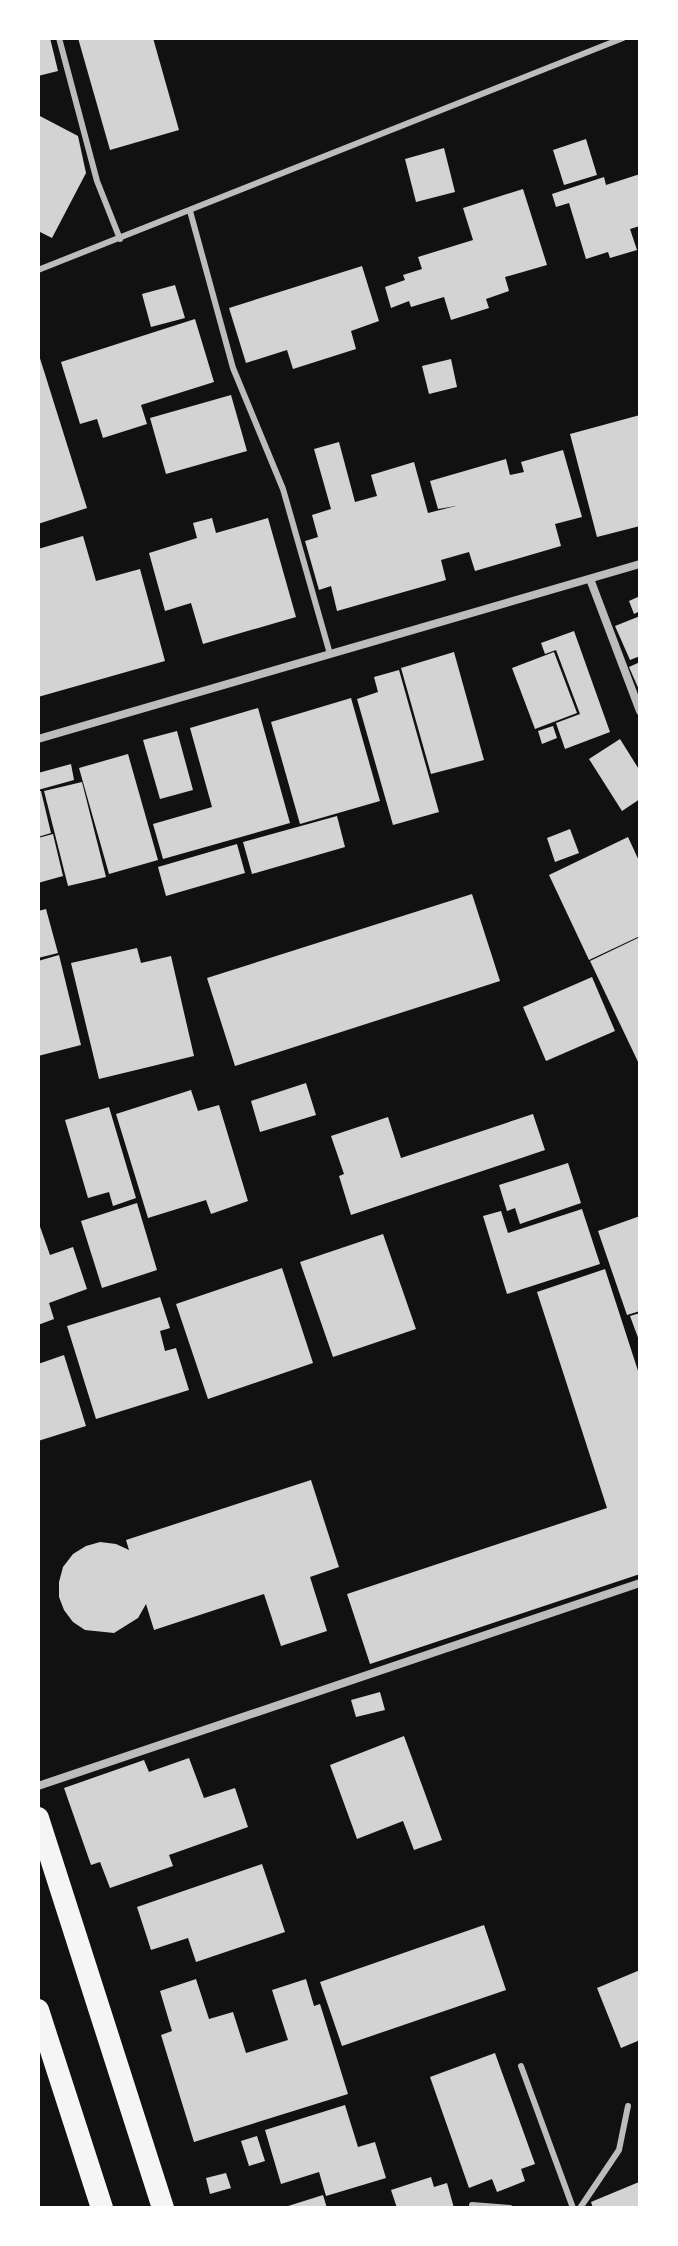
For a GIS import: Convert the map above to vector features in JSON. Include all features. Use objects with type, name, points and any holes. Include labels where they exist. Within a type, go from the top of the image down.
[{"type":"highway","points":[[38,1818],[163,2208]]},
{"type":"highway","points":[[38,2010],[102,2208]]},
{"type":"street","points":[[38,739],[640,564]]},
{"type":"street","points":[[590,579],[640,711]]},
{"type":"street","points":[[38,1786],[640,1583]]},
{"type":"lane","points":[[59,38],[97,181],[120,239]]},
{"type":"lane","points":[[38,270],[623,38]]},
{"type":"lane","points":[[190,211],[233,368],[283,489],[330,654]]},
{"type":"lane","points":[[521,2066],[573,2208]]},
{"type":"lane","points":[[580,2208],[619,2150],[628,2106]]},
{"type":"lane","points":[[472,2205],[510,2208]]},
{"type":"building","points":[[38,38],[50,38],[58,71],[38,76]]},
{"type":"building","points":[[78,38],[153,38],[179,130],[110,150]]},
{"type":"building","points":[[38,115],[78,136],[86,173],[52,238],[38,231]]},
{"type":"building","points":[[586,139],[597,175],[564,185],[553,150]]},
{"type":"building","points":[[444,148],[455,192],[416,202],[405,159]]},
{"type":"building","points":[[640,174],[640,226],[630,229],[637,250],[610,258],[608,252],[586,259],[569,203],[556,207],[552,194],[604,177],[606,185]]},
{"type":"building","points":[[523,189],[547,265],[505,277],[509,291],[486,299],[489,308],[451,320],[444,297],[411,307],[409,301],[391,308],[385,287],[405,280],[403,275],[422,269],[418,257],[473,240],[463,208]]},
{"type":"building","points":[[362,266],[379,321],[351,331],[356,349],[293,369],[287,350],[246,363],[229,308]]},
{"type":"building","points":[[175,285],[185,318],[151,327],[142,294]]},
{"type":"building","points":[[195,319],[214,382],[141,405],[147,424],[103,438],[97,419],[80,424],[61,362]]},
{"type":"building","points":[[38,352],[87,508],[38,524]]},
{"type":"building","points":[[451,359],[457,387],[429,394],[422,366]]},
{"type":"building","points":[[231,395],[247,451],[166,474],[150,418]]},
{"type":"building","points":[[640,415],[640,526],[597,537],[570,434]]},
{"type":"building","points":[[339,442],[355,502],[377,496],[371,475],[414,462],[428,513],[456,506],[438,509],[430,481],[506,459],[510,475],[524,472],[521,462],[563,450],[582,517],[555,524],[561,546],[475,571],[469,552],[441,560],[446,580],[337,611],[331,586],[319,590],[305,541],[318,537],[312,515],[331,509],[314,449]]},
{"type":"building","points":[[212,518],[216,533],[268,518],[296,617],[203,644],[191,603],[165,611],[149,553],[197,538],[193,523]]},
{"type":"building","points":[[83,536],[96,581],[140,569],[165,661],[38,697],[38,549]]},
{"type":"building","points":[[640,596],[640,611],[634,614],[629,601]]},
{"type":"building","points":[[640,616],[640,656],[630,660],[615,626]]},
{"type":"building","points":[[574,631],[610,732],[565,749],[556,723],[580,714],[556,650],[545,654],[541,643]]},
{"type":"building","points":[[454,652],[484,760],[431,774],[401,668]]},
{"type":"building","points":[[554,652],[577,713],[535,729],[512,668]]},
{"type":"building","points":[[640,662],[640,692],[629,667]]},
{"type":"building","points":[[399,670],[439,812],[393,825],[357,699],[378,692],[374,677]]},
{"type":"building","points":[[351,698],[380,801],[300,824],[271,722]]},
{"type":"building","points":[[258,708],[290,823],[163,859],[153,824],[212,807],[190,728]]},
{"type":"building","points":[[553,726],[557,738],[542,744],[538,731]]},
{"type":"building","points":[[177,731],[193,790],[160,799],[143,740]]},
{"type":"building","points":[[620,739],[640,771],[640,799],[622,811],[589,759]]},
{"type":"building","points":[[128,754],[158,860],[109,874],[79,768]]},
{"type":"building","points":[[71,764],[74,780],[38,790],[38,773]]},
{"type":"building","points":[[82,782],[106,877],[68,886],[44,791]]},
{"type":"building","points":[[38,791],[41,791],[51,833],[38,837]]},
{"type":"building","points":[[337,816],[345,847],[252,874],[243,842]]},
{"type":"building","points":[[570,829],[579,853],[555,862],[547,838]]},
{"type":"building","points":[[53,834],[63,876],[38,883],[38,838]]},
{"type":"building","points":[[628,837],[640,863],[640,936],[589,960],[549,875]]},
{"type":"building","points":[[237,844],[245,873],[166,896],[158,867]]},
{"type":"building","points":[[472,894],[500,981],[235,1066],[207,978]]},
{"type":"building","points":[[46,909],[58,953],[38,958],[38,911]]},
{"type":"building","points":[[640,937],[640,1066],[590,961]]},
{"type":"building","points":[[137,948],[141,963],[171,956],[194,1056],[99,1079],[71,963]]},
{"type":"building","points":[[59,955],[81,1045],[38,1056],[38,961]]},
{"type":"building","points":[[592,977],[615,1031],[546,1061],[523,1007]]},
{"type":"building","points":[[306,1083],[316,1115],[260,1132],[251,1101]]},
{"type":"building","points":[[191,1090],[198,1111],[219,1105],[248,1201],[211,1214],[206,1200],[148,1218],[116,1114]]},
{"type":"building","points":[[109,1107],[136,1198],[113,1206],[109,1192],[88,1198],[65,1120]]},
{"type":"building","points":[[533,1114],[545,1150],[351,1215],[339,1176],[344,1174],[331,1136],[388,1117],[401,1158]]},
{"type":"building","points":[[568,1163],[581,1203],[520,1224],[515,1208],[507,1211],[499,1185]]},
{"type":"building","points":[[137,1203],[157,1270],[102,1288],[81,1221]]},
{"type":"building","points":[[582,1209],[600,1264],[507,1294],[483,1216],[501,1211],[508,1233]]},
{"type":"building","points":[[640,1216],[640,1311],[627,1315],[598,1231]]},
{"type":"building","points":[[38,1221],[50,1255],[73,1247],[87,1289],[49,1303],[54,1319],[38,1325]]},
{"type":"building","points":[[383,1234],[416,1329],[333,1357],[300,1262]]},
{"type":"building","points":[[282,1268],[313,1363],[208,1399],[176,1304]]},
{"type":"building","points":[[605,1269],[640,1377],[640,1574],[370,1664],[347,1594],[607,1508],[537,1292]]},
{"type":"building","points":[[160,1297],[170,1328],[160,1331],[165,1351],[176,1348],[189,1390],[96,1419],[67,1326]]},
{"type":"building","points":[[640,1313],[640,1343],[630,1316]]},
{"type":"building","points":[[64,1355],[86,1426],[38,1441],[38,1364]]},
{"type":"building","points":[[311,1480],[339,1567],[310,1577],[327,1631],[281,1646],[264,1594],[154,1630],[146,1604],[138,1618],[114,1633],[85,1630],[73,1622],[64,1610],[59,1597],[63,1567],[73,1554],[86,1546],[100,1542],[129,1550],[126,1540]]},
{"type":"building","points":[[380,1692],[385,1710],[356,1717],[351,1700]]},
{"type":"building","points":[[404,1736],[442,1840],[414,1850],[403,1821],[357,1839],[330,1765]]},
{"type":"building","points":[[189,1758],[204,1798],[235,1788],[248,1827],[169,1855],[173,1866],[110,1888],[100,1862],[91,1865],[64,1788],[144,1760],[149,1772]]},
{"type":"building","points":[[262,1864],[285,1932],[196,1962],[188,1938],[151,1950],[137,1907]]},
{"type":"building","points":[[484,1925],[506,1990],[342,2046],[320,1982]]},
{"type":"building","points":[[640,1970],[640,2040],[621,2048],[597,1988]]},
{"type":"building","points":[[196,1979],[209,2019],[233,2012],[246,2053],[288,2040],[272,1990],[306,1979],[314,2006],[320,2004],[348,2094],[194,2142],[161,2035],[172,2031],[160,1991]]},
{"type":"building","points":[[495,2053],[535,2164],[521,2169],[525,2181],[497,2192],[492,2179],[469,2188],[430,2077]]},
{"type":"building","points":[[345,2105],[358,2147],[375,2142],[386,2178],[326,2196],[319,2172],[281,2184],[265,2130]]},
{"type":"building","points":[[257,2136],[265,2161],[249,2166],[241,2141]]},
{"type":"building","points":[[226,2173],[231,2188],[210,2194],[206,2178]]},
{"type":"building","points":[[431,2177],[434,2187],[447,2183],[454,2208],[397,2208],[391,2190]]},
{"type":"building","points":[[639,2182],[640,2208],[593,2208],[591,2202]]},
{"type":"building","points":[[323,2195],[327,2208],[285,2208],[285,2207]]}]
